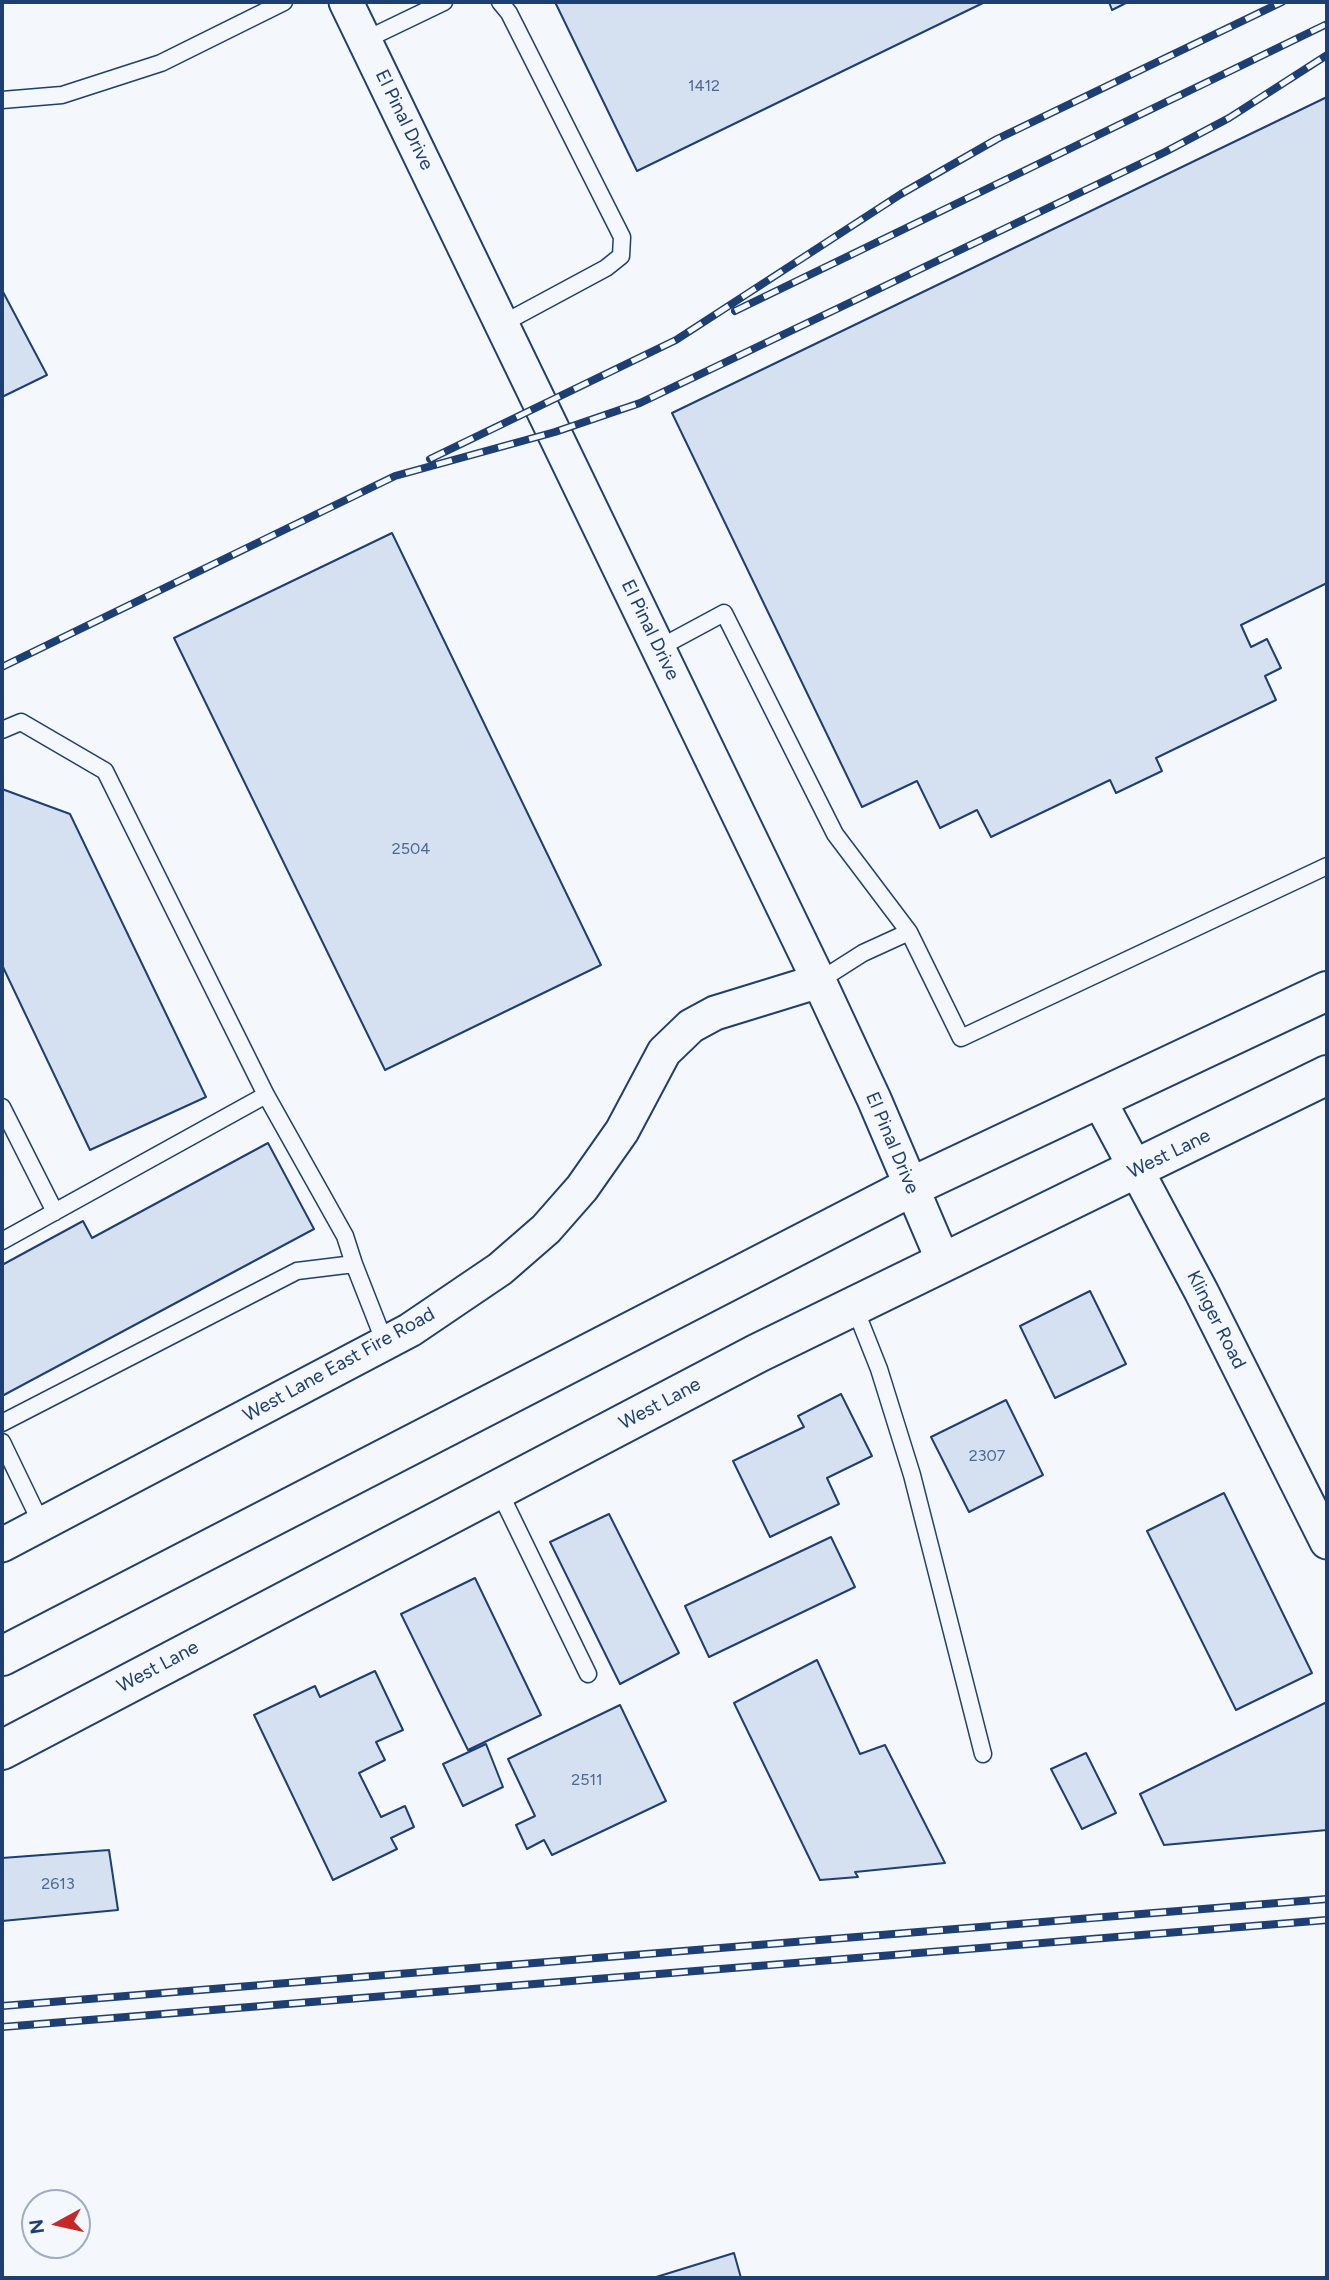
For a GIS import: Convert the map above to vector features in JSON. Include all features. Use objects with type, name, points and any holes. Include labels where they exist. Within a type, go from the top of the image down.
[{"type":"main road","points":[[2,1656],[911,1187],[1327,992]]},
{"type":"main road","name":"West Lane","points":[[2,1750],[758,1353],[1327,1075]]},
{"type":"street","name":"El Pinal Drive","points":[[346,2],[819,981],[874,1099],[944,1263]]},
{"type":"street","name":"West Lane East Fire Road","points":[[2,1545],[410,1330],[500,1269],[546,1228],[582,1188],[622,1131],[664,1052],[691,1026],[715,1013],[819,981]]},
{"type":"street","name":"Klinger Road","points":[[1100,1100],[1201,1290],[1327,1542]]},
{"type":"lane","points":[[2,100],[62,94],[161,63],[284,2]]},
{"type":"lane","points":[[365,40],[444,2]]},
{"type":"lane","points":[[500,2],[509,13],[622,237],[621,256],[606,268],[502,324]]},
{"type":"lane","points":[[659,648],[724,613],[835,834],[909,932],[961,1038],[1327,866]]},
{"type":"lane","points":[[2,730],[21,722],[105,771],[266,1095],[345,1236],[385,1343]]},
{"type":"lane","points":[[819,981],[863,953],[909,932]]},
{"type":"lane","points":[[2,1241],[266,1095]]},
{"type":"lane","points":[[2,1107],[55,1212]]},
{"type":"lane","points":[[2,1423],[297,1271],[354,1264]]},
{"type":"lane","points":[[854,1307],[879,1369],[912,1475],[983,1754]]},
{"type":"lane","points":[[2,1442],[42,1525]]},
{"type":"lane","points":[[498,1489],[588,1674]]},
{"type":"building","points":[[555,2],[985,2],[637,171]]},
{"type":"building","points":[[1109,2],[1128,2],[1112,10]]},
{"type":"building","points":[[1327,97],[1327,583],[1241,625],[1251,647],[1267,639],[1281,668],[1265,676],[1276,700],[1156,758],[1162,771],[1116,793],[1110,780],[991,837],[977,810],[940,828],[917,781],[862,807],[672,413]]},
{"type":"building","points":[[2,290],[47,375],[2,397]]},
{"type":"building","points":[[392,533],[601,965],[385,1070],[174,638]]},
{"type":"building","points":[[2,789],[70,814],[206,1097],[90,1150],[2,965]]},
{"type":"building","points":[[268,1143],[314,1229],[2,1396],[2,1265],[83,1221],[92,1238]]},
{"type":"building","points":[[1090,1291],[1126,1364],[1055,1398],[1020,1326]]},
{"type":"building","points":[[841,1394],[872,1456],[827,1478],[839,1504],[770,1537],[733,1461],[804,1427],[798,1416]]},
{"type":"building","points":[[1006,1400],[1043,1475],[969,1512],[931,1437]]},
{"type":"building","points":[[1224,1493],[1312,1673],[1236,1710],[1147,1531]]},
{"type":"building","points":[[609,1514],[679,1653],[620,1684],[550,1542]]},
{"type":"building","points":[[831,1537],[855,1587],[709,1657],[685,1606]]},
{"type":"building","points":[[475,1578],[541,1715],[468,1750],[401,1614]]},
{"type":"building","points":[[817,1660],[860,1754],[885,1745],[945,1863],[855,1872],[858,1877],[820,1880],[734,1703]]},
{"type":"building","points":[[375,1671],[403,1730],[376,1742],[385,1760],[359,1773],[381,1817],[405,1806],[414,1827],[391,1838],[397,1849],[333,1880],[254,1715],[315,1686],[320,1697]]},
{"type":"building","points":[[1327,1702],[1327,1830],[1164,1845],[1140,1794]]},
{"type":"building","points":[[620,1705],[666,1801],[552,1855],[544,1840],[527,1849],[516,1825],[535,1816],[508,1759]]},
{"type":"building","points":[[486,1744],[503,1787],[463,1806],[443,1764]]},
{"type":"building","points":[[1086,1753],[1116,1813],[1082,1829],[1051,1769]]},
{"type":"building","points":[[109,1850],[118,1910],[2,1921],[2,1858]]},
{"type":"building","points":[[734,2253],[741,2278],[653,2278]]},
{"type":"railway","points":[[430,459],[676,340],[901,194],[997,139],[1282,2]]},
{"type":"railway","points":[[735,311],[1327,24]]},
{"type":"railway","points":[[2,667],[395,476],[555,432],[640,403],[1165,152],[1229,118],[1327,55]]},
{"type":"railway","points":[[2,2006],[1327,1899]]},
{"type":"railway","points":[[2,2027],[1327,1920]]}]
